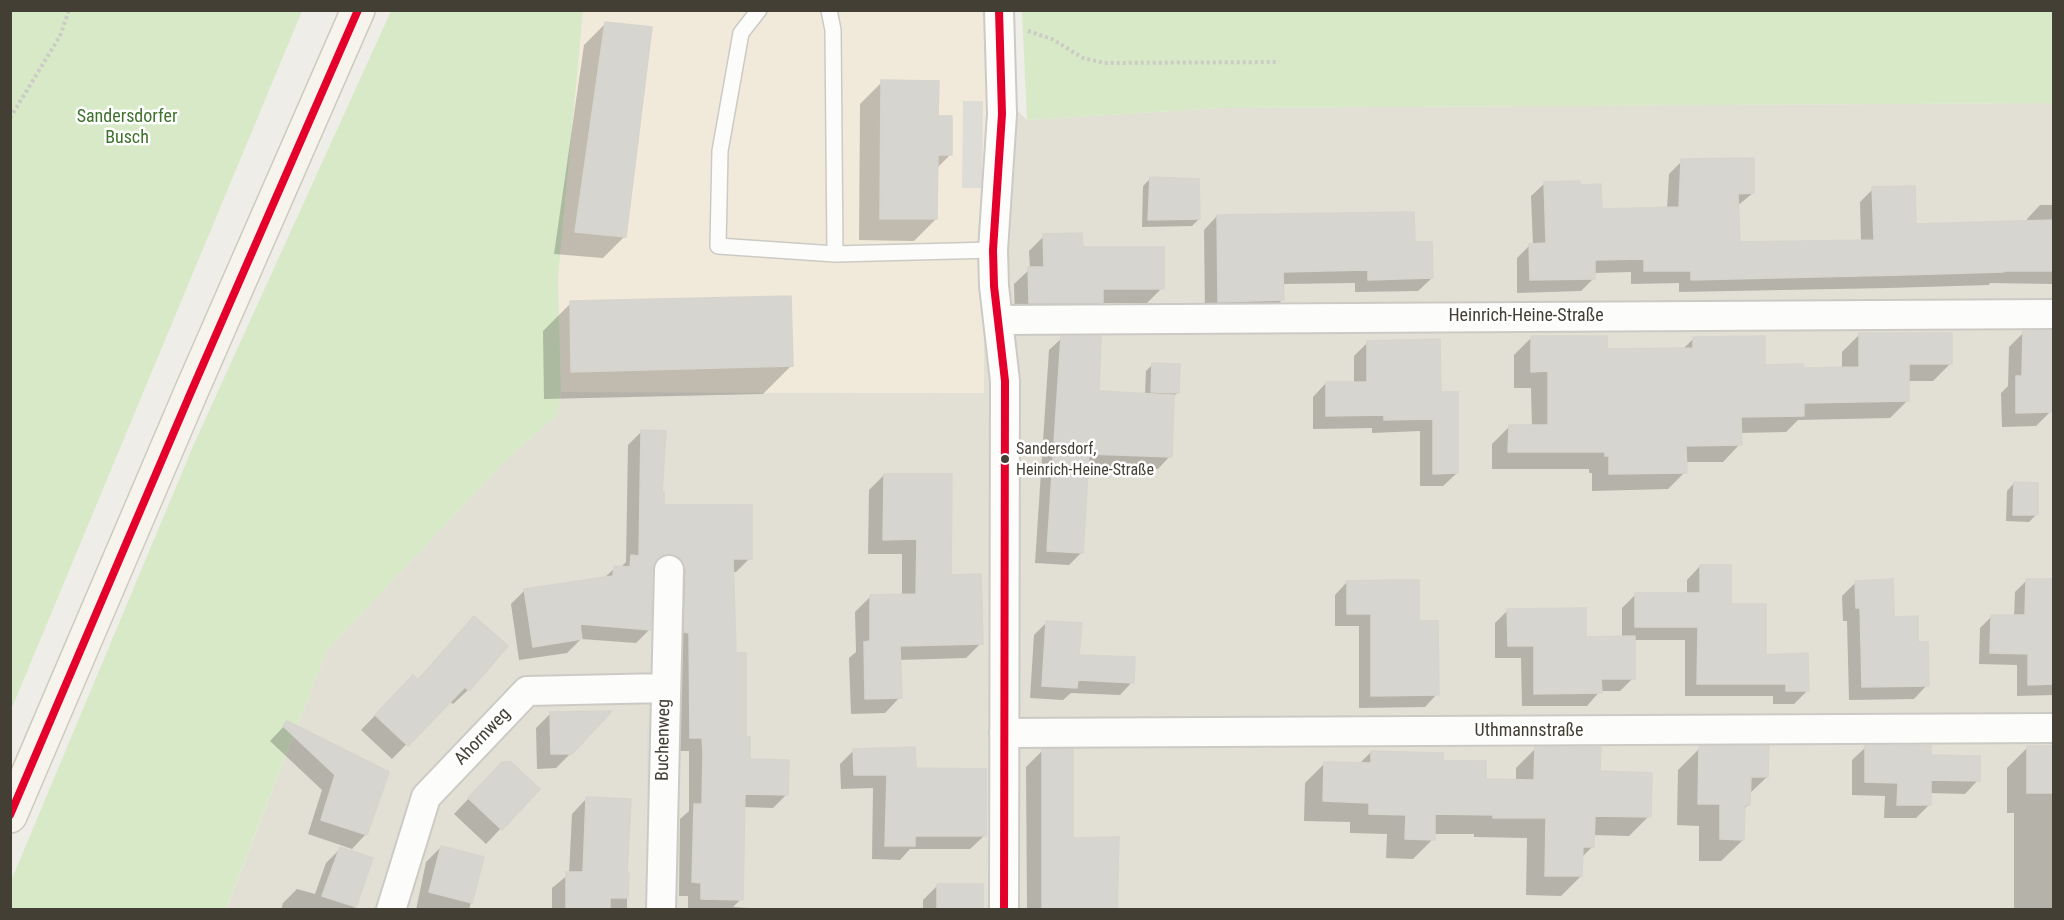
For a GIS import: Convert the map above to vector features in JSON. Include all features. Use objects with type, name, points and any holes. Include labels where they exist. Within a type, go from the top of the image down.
[{"type":"street","points":[[10,816],[191,392],[358,10]]},
{"type":"street","points":[[1000,19],[1002,114],[993,250],[994,286],[1005,381],[1004,909]]},
{"type":"street","name":"Heinrich-Heine-Straße","points":[[998,320],[2054,314]]},
{"type":"street","name":"Buchenweg","points":[[662,909],[669,570]]},
{"type":"street","name":"Ahornweg","points":[[391,909],[426,797],[527,691],[665,688]]},
{"type":"street","name":"Uthmannstraße","points":[[1004,733],[2054,728]]},
{"type":"lane","points":[[759,10],[741,33],[720,150],[718,246],[835,254],[993,250]]},
{"type":"lane","points":[[829,10],[833,30],[835,254]]},
{"type":"path","points":[[10,118],[60,36],[69,10]]},
{"type":"path","points":[[1000,19],[1019,29],[1052,39],[1083,58],[1104,63],[1279,63]]},
{"type":"shaded area","points":[[583,11],[986,11],[990,153],[976,251],[984,321],[984,393],[561,392],[558,278]]},
{"type":"shaded area","points":[[991,85],[1027,120],[1221,108],[2053,103],[2053,909],[226,910],[327,650],[508,458],[558,414],[561,392],[984,393],[984,321],[976,251],[990,153]]},
{"type":"shaded area","points":[[963,101],[983,101],[982,188],[962,188]]},
{"type":"shaded area","points":[[647,727],[654,727],[655,833],[647,832]]},
{"type":"green space","name":"Sandersdorfer Busch","points":[[10,11],[302,11],[11,710]]},
{"type":"green space","points":[[391,11],[583,11],[558,278],[561,392],[558,414],[508,458],[327,650],[226,909],[11,910],[11,881],[194,444]]},
{"type":"green space","points":[[1022,11],[2053,11],[2053,103],[1221,108],[1027,120]]},
{"type":"building","points":[[605,22],[652,27],[626,237],[575,232]]},
{"type":"building","points":[[881,80],[939,81],[938,116],[952,116],[952,155],[938,155],[937,219],[880,219]]},
{"type":"building","points":[[1754,158],[1754,193],[1738,194],[1740,242],[1874,240],[1872,187],[1915,186],[1916,224],[2054,220],[2054,271],[1691,280],[1691,271],[1644,271],[1644,259],[1595,260],[1595,279],[1530,280],[1529,244],[1546,243],[1544,182],[1580,181],[1580,185],[1601,184],[1602,209],[1679,207],[1681,159]]},
{"type":"building","points":[[1150,177],[1199,179],[1200,219],[1148,220]]},
{"type":"building","points":[[1414,212],[1415,242],[1432,242],[1433,278],[1368,280],[1368,270],[1283,272],[1284,300],[1218,302],[1217,215]]},
{"type":"building","points":[[1082,233],[1083,247],[1164,247],[1164,289],[1103,289],[1103,303],[1029,303],[1028,267],[1044,267],[1043,234]]},
{"type":"building","points":[[791,296],[793,366],[571,372],[570,301]]},
{"type":"building","points":[[2023,331],[2054,331],[2053,412],[2016,413],[2016,376],[2022,376]]},
{"type":"building","points":[[1859,333],[1952,333],[1952,364],[1909,364],[1909,401],[1804,403],[1804,416],[1741,417],[1742,445],[1686,446],[1687,473],[1609,474],[1609,456],[1605,456],[1605,452],[1508,452],[1509,425],[1548,425],[1548,371],[1531,372],[1531,336],[1607,336],[1607,349],[1693,348],[1693,337],[1765,336],[1765,365],[1803,364],[1804,368],[1859,367]]},
{"type":"building","points":[[1061,336],[1101,336],[1099,391],[1174,395],[1172,457],[1089,454],[1083,553],[1047,551]]},
{"type":"building","points":[[1440,339],[1441,392],[1458,392],[1458,473],[1433,474],[1433,419],[1384,420],[1384,415],[1326,416],[1326,382],[1367,382],[1367,341]]},
{"type":"building","points":[[1152,363],[1180,364],[1179,393],[1151,392]]},
{"type":"building","points":[[641,430],[666,431],[662,492],[664,492],[664,505],[752,505],[752,559],[733,559],[736,653],[746,653],[746,737],[750,737],[750,759],[789,760],[788,795],[745,794],[743,900],[701,899],[701,883],[692,882],[694,804],[702,804],[703,753],[702,738],[690,738],[689,633],[684,632],[686,570],[683,562],[677,556],[669,554],[661,556],[655,562],[652,570],[651,630],[580,624],[582,639],[533,647],[524,589],[613,576],[614,566],[630,567],[631,555],[639,556]]},
{"type":"building","points":[[884,474],[952,474],[951,575],[981,574],[983,644],[900,646],[902,698],[865,699],[864,642],[870,641],[870,595],[916,594],[917,539],[883,540]]},
{"type":"building","points":[[2014,482],[2038,483],[2038,515],[2013,515]]},
{"type":"building","points":[[1700,565],[1731,565],[1731,604],[1766,604],[1766,655],[1808,653],[1809,691],[1786,691],[1786,684],[1697,684],[1698,627],[1635,627],[1635,593],[1700,593]]},
{"type":"building","points":[[1893,579],[1894,617],[1918,616],[1918,642],[1928,642],[1929,686],[1862,687],[1860,608],[1856,608],[1855,581]]},
{"type":"building","points":[[2026,579],[2054,579],[2054,684],[2028,685],[2028,654],[1990,653],[1991,615],[2025,615]]},
{"type":"building","points":[[1419,580],[1419,621],[1438,621],[1439,695],[1371,696],[1371,614],[1347,614],[1347,581]]},
{"type":"building","points":[[1586,608],[1586,637],[1635,636],[1635,679],[1601,679],[1602,693],[1534,694],[1534,646],[1508,646],[1507,609]]},
{"type":"building","points":[[474,616],[508,646],[469,691],[465,687],[408,746],[375,715],[413,675],[418,680]]},
{"type":"building","points":[[1046,621],[1082,623],[1079,655],[1135,657],[1134,683],[1078,680],[1077,688],[1042,686]]},
{"type":"building","points":[[612,711],[572,754],[551,754],[550,712]]},
{"type":"building","points":[[287,721],[389,772],[367,835],[321,820],[335,775],[283,726]]},
{"type":"building","points":[[1865,745],[1931,746],[1931,755],[1980,756],[1980,781],[1931,780],[1931,805],[1897,805],[1898,783],[1865,782]]},
{"type":"building","points":[[1699,746],[1769,746],[1768,777],[1751,777],[1750,805],[1745,805],[1744,840],[1720,839],[1720,804],[1698,804]]},
{"type":"building","points":[[2027,746],[2054,746],[2054,793],[2027,793]]},
{"type":"building","points":[[915,747],[916,768],[986,769],[986,836],[915,836],[915,846],[885,846],[887,775],[854,775],[853,749]]},
{"type":"building","points":[[1535,747],[1601,747],[1600,771],[1652,773],[1651,817],[1595,816],[1594,847],[1583,847],[1582,876],[1545,876],[1546,818],[1493,818],[1493,815],[1435,814],[1435,840],[1405,839],[1406,815],[1369,814],[1369,803],[1323,801],[1324,762],[1371,763],[1371,751],[1443,753],[1443,761],[1486,761],[1486,779],[1534,780]]},
{"type":"building","points":[[1042,749],[1073,749],[1073,838],[1119,837],[1117,909],[1042,909]]},
{"type":"building","points":[[502,762],[511,762],[540,789],[502,830],[468,798]]},
{"type":"building","points":[[586,797],[631,799],[628,898],[610,898],[610,909],[566,909],[566,872],[583,872]]},
{"type":"building","points":[[441,846],[484,857],[472,903],[429,892]]},
{"type":"building","points":[[340,847],[373,858],[356,907],[322,896]]},
{"type":"building","points":[[937,884],[983,884],[983,909],[937,909]]},
{"type":"transit line","points":[[10,815],[358,10]]},
{"type":"transit line","points":[[999,10],[1002,114],[993,250],[994,286],[1005,381],[1004,910]]},
{"type":"place","name":"Sandersdorf, Heinrich-Heine-Straße","points":[[1005,459]]}]
